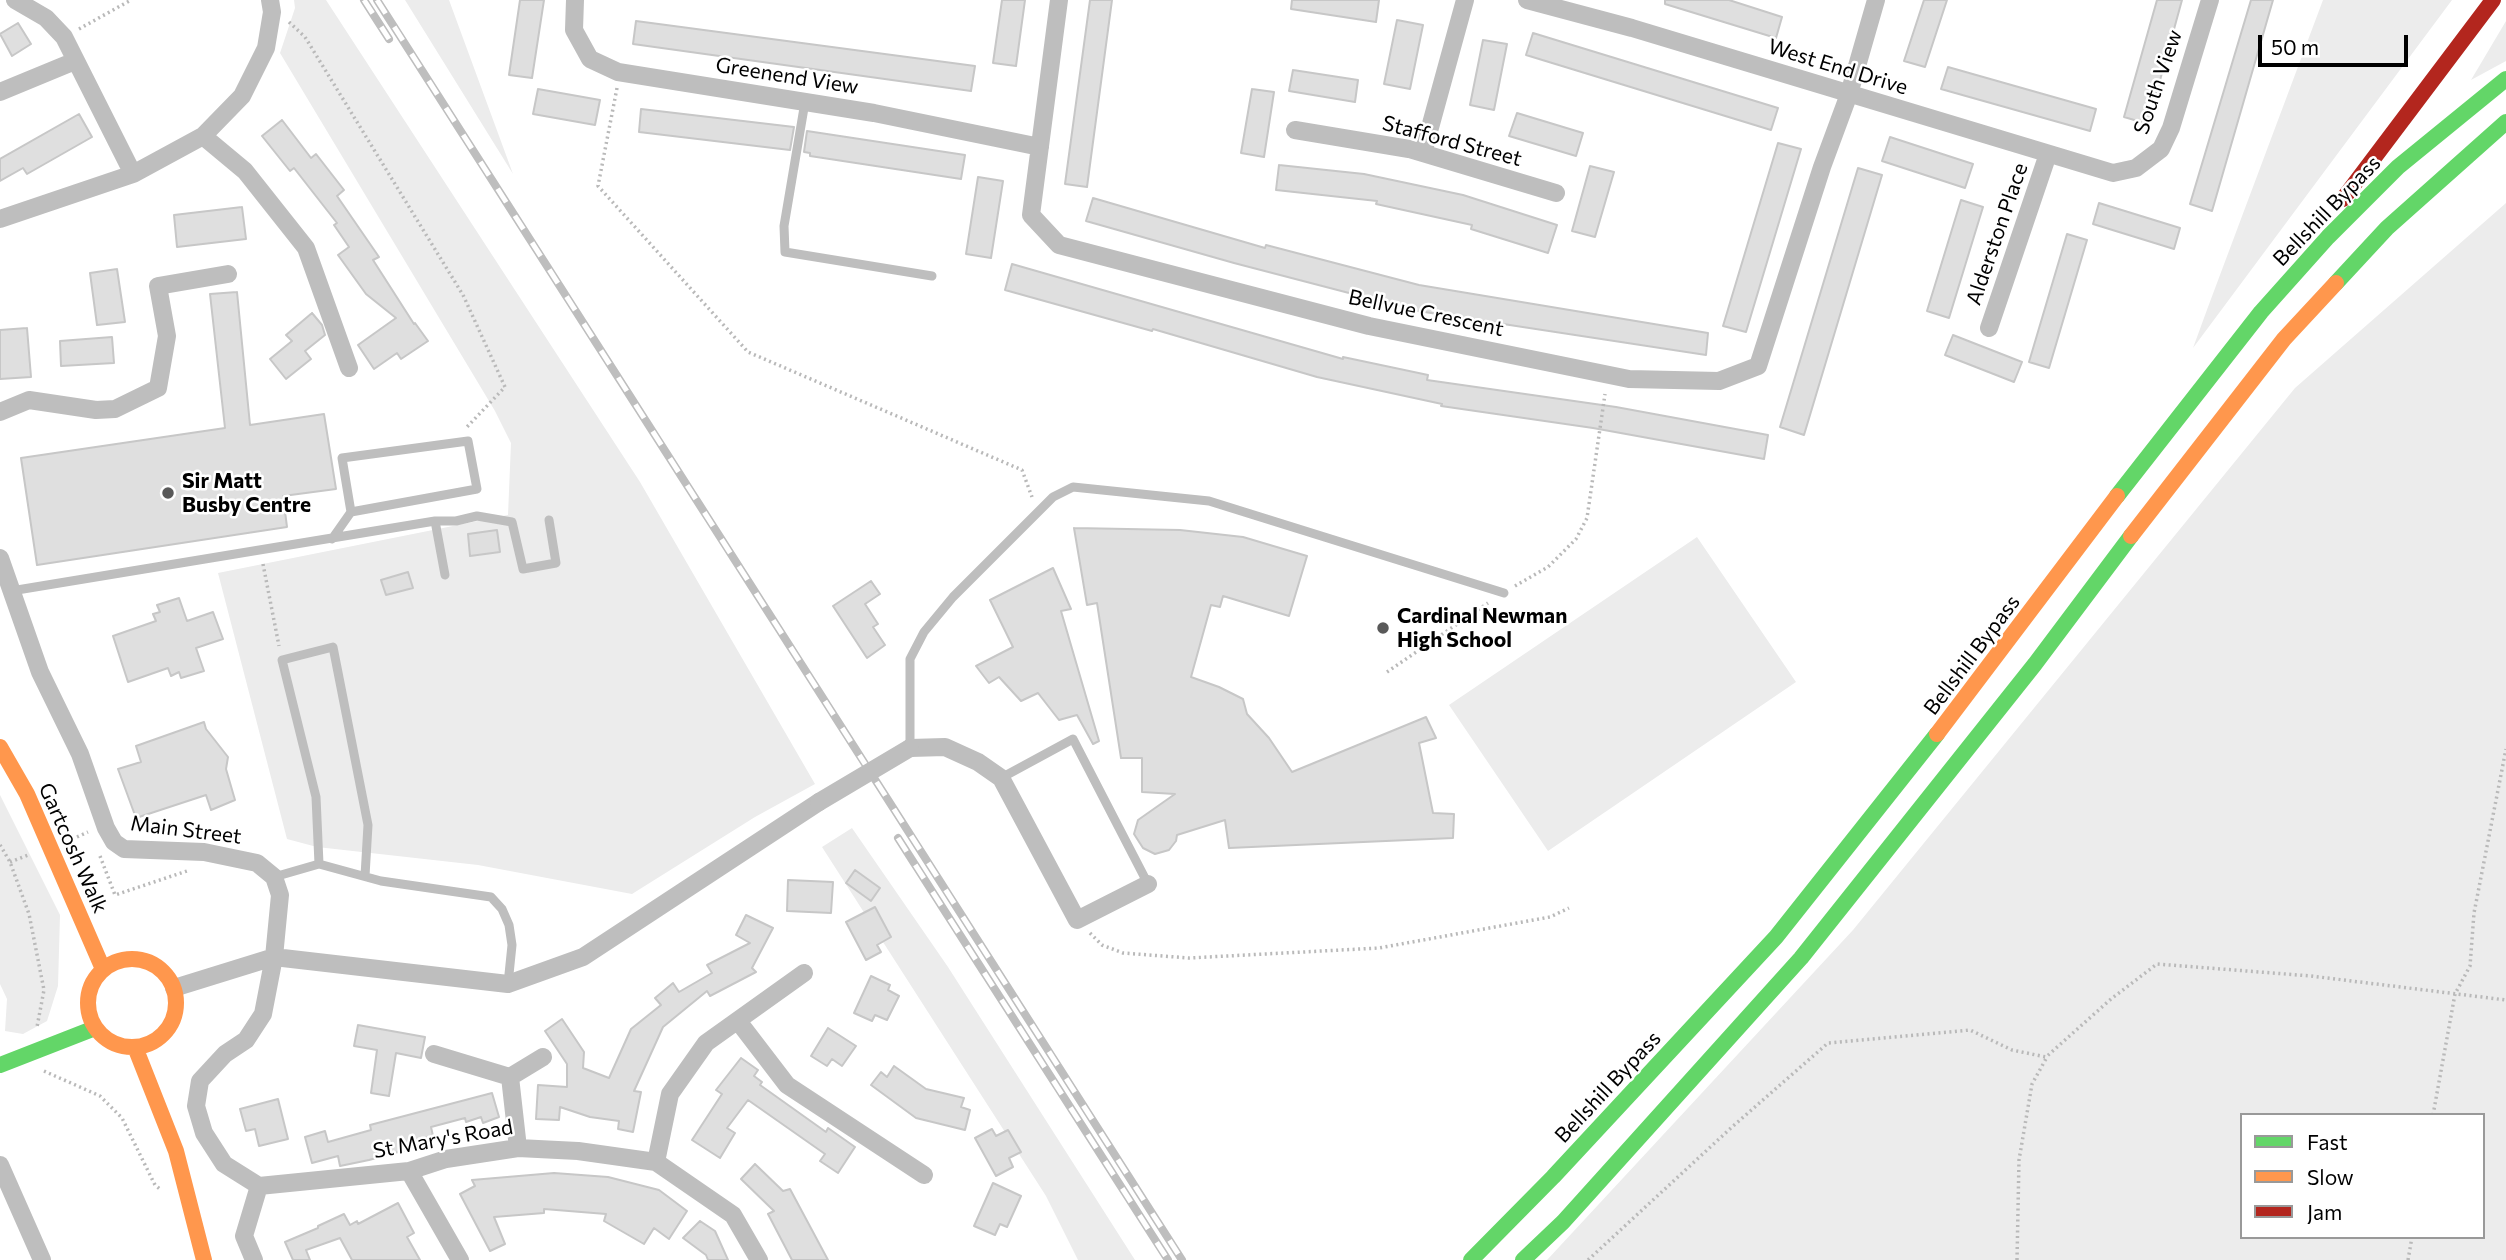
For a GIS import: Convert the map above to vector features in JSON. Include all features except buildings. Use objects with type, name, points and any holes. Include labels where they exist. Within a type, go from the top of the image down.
[{"type":"main road","points":[[2261,312],[2401,119],[2493,0]]},
{"type":"main road","name":"Bellshill Bypass","points":[[1471,1260],[1553,1177],[1776,937],[1927,748],[2167,429],[2261,312],[2398,167],[2506,79]]},
{"type":"main road","points":[[1524,1260],[1563,1222],[1801,958],[2035,664],[2138,526],[2284,339],[2387,228],[2433,184],[2506,122]]},
{"type":"main road","name":"Gartcosh Walk","points":[[0,747],[27,794],[103,969]]},
{"type":"main road","points":[[140,959],[156,965],[167,976],[174,988],[176,1003],[169,1027],[159,1038],[145,1045],[123,1046],[109,1040],[95,1028],[88,1010],[88,995],[93,980],[103,969],[117,961],[140,959]]},
{"type":"main road","points":[[0,1065],[95,1028]]},
{"type":"main road","points":[[135,1047],[176,1150],[204,1260]]},
{"type":"street","points":[[15,0],[46,18],[64,37],[133,174]]},
{"type":"street","name":"Greenend View","points":[[575,0],[574,30],[590,59],[618,72],[874,113],[1040,148]]},
{"type":"street","name":"Bellvue Crescent","points":[[1059,0],[1031,215],[1059,245],[1369,326],[1629,379],[1719,381],[1758,366],[1822,167],[1849,94]]},
{"type":"street","points":[[1423,153],[1465,0]]},
{"type":"street","points":[[1849,94],[1876,0]]},
{"type":"street","name":"South View","points":[[2136,168],[2161,149],[2171,128],[2210,0]]},
{"type":"street","name":"West End Drive","points":[[1535,1],[2113,173],[2136,168]]},
{"type":"street","points":[[0,219],[133,174],[203,136],[242,96],[266,48],[270,4]]},
{"type":"street","points":[[0,92],[75,61]]},
{"type":"street","name":"Stafford Street","points":[[1295,130],[1423,153],[1556,193]]},
{"type":"street","points":[[203,136],[245,172],[306,248],[349,368]]},
{"type":"street","name":"Alderston Place","points":[[1989,328],[2048,154]]},
{"type":"street","points":[[0,412],[29,400],[96,410],[115,409],[158,388],[167,336],[158,286],[228,274]]},
{"type":"street","name":"Main Street","points":[[0,558],[40,672],[80,754],[106,828],[114,842],[124,849],[204,852],[257,863],[274,877]]},
{"type":"street","points":[[174,988],[274,957],[508,984],[583,957],[819,802],[910,748],[946,747],[978,762],[1002,778],[1077,920],[1147,884]]},
{"type":"street","points":[[254,1260],[244,1236],[259,1186],[225,1164],[204,1133],[196,1106],[201,1081],[225,1054],[246,1040],[263,1014],[274,957],[280,895],[274,877]]},
{"type":"street","points":[[656,1162],[670,1094],[706,1043],[804,973]]},
{"type":"street","points":[[738,1021],[787,1085],[924,1175]]},
{"type":"street","points":[[434,1054],[510,1077],[543,1057]]},
{"type":"street","points":[[510,1077],[519,1148]]},
{"type":"street","name":"St Mary's Road","points":[[259,1186],[409,1171],[446,1159],[519,1148],[578,1150],[656,1162],[733,1215],[759,1260]]},
{"type":"street","points":[[0,1165],[42,1260]]},
{"type":"street","points":[[409,1171],[460,1260]]},
{"type":"lane","points":[[805,102],[785,226],[785,252],[932,276]]},
{"type":"lane","points":[[332,539],[351,512],[477,489],[468,442],[342,458],[351,512]]},
{"type":"lane","points":[[910,748],[911,659],[924,632],[953,597],[1053,497],[1073,487],[1209,501],[1504,593]]},
{"type":"lane","points":[[11,591],[477,516],[512,522],[523,569],[556,563],[549,520]]},
{"type":"lane","points":[[435,521],[445,575]]},
{"type":"lane","points":[[319,864],[316,797],[282,660],[332,647],[368,825],[365,876]]},
{"type":"lane","points":[[1002,778],[1073,740],[1147,884]]},
{"type":"lane","points":[[274,877],[319,864],[365,876],[491,897],[502,909],[509,925],[512,945],[508,984]]},
{"type":"path","points":[[64,37],[131,0]]},
{"type":"path","points":[[270,4],[305,37],[463,295],[505,387],[451,443]]},
{"type":"path","points":[[618,72],[618,85],[598,186],[748,352],[1022,470],[1038,512]]},
{"type":"path","points":[[1387,672],[1548,566],[1576,539],[1587,518],[1608,374]]},
{"type":"path","points":[[260,551],[282,660]]},
{"type":"path","points":[[2433,1113],[2455,994],[2470,966],[2474,913],[2506,749]]},
{"type":"path","points":[[78,836],[90,831]]},
{"type":"path","points":[[0,845],[10,862],[29,914],[44,990],[37,1028]]},
{"type":"path","points":[[10,862],[29,855]]},
{"type":"path","points":[[1077,920],[1102,945],[1124,953],[1189,958],[1379,948],[1550,917],[1569,908]]},
{"type":"path","points":[[1588,1260],[1828,1042],[1970,1030],[2012,1050],[2046,1057],[2111,999],[2157,964],[2311,976],[2506,1000]]},
{"type":"path","points":[[2017,1260],[2019,1160],[2032,1084],[2049,1054]]},
{"type":"path","points":[[17,1058],[100,1096],[122,1118],[155,1185],[164,1192]]},
{"type":"path","points":[[2408,1260],[2412,1239]]},
{"type":"shaded area","points":[[294,0],[326,0],[640,482],[815,784],[755,817],[632,894],[478,865],[317,847],[287,839],[218,573],[508,515],[511,443],[495,411],[280,53],[295,8]]},
{"type":"shaded area","points":[[405,0],[449,0],[513,174]]},
{"type":"shaded area","points":[[2323,0],[2452,0],[2193,348],[2208,307]]},
{"type":"shaded area","points":[[2506,21],[2506,61],[2471,80]]},
{"type":"shaded area","points":[[2506,203],[2506,1260],[1547,1260],[1853,930],[2295,388]]},
{"type":"shaded area","points":[[1697,537],[1796,682],[1548,851],[1449,705]]},
{"type":"shaded area","points":[[0,795],[60,915],[58,986],[47,1021],[23,1034],[5,1031],[7,999],[0,984]]},
{"type":"shaded area","points":[[852,828],[948,967],[1135,1260],[1078,1260],[1046,1196],[822,847]]},
{"type":"railway","points":[[364,0],[389,39]]},
{"type":"railway","points":[[377,0],[1182,1260]]},
{"type":"railway","points":[[898,838],[1168,1260]]},
{"type":"traffic: fast","points":[[2117,496],[2261,312],[2328,237],[2398,167],[2506,79]]},
{"type":"traffic: fast","points":[[2336,283],[2387,228],[2506,122]]},
{"type":"traffic: fast","points":[[1523,1260],[1563,1222],[1801,958],[2035,664],[2131,536]]},
{"type":"traffic: fast","points":[[1471,1260],[1553,1177],[1776,937],[1937,734]]},
{"type":"traffic: fast","points":[[0,1065],[95,1028]]},
{"type":"traffic: slow","points":[[2131,536],[2284,339],[2336,283]]},
{"type":"traffic: slow","points":[[1937,734],[2117,496]]},
{"type":"traffic: slow","points":[[0,747],[27,794],[103,969]]},
{"type":"traffic: slow","points":[[132,959],[149,962],[163,972],[173,986],[176,1003],[173,1020],[163,1034],[149,1044],[132,1047],[115,1044],[101,1034],[91,1020],[88,1003],[91,986],[101,972],[115,962],[132,959]]},
{"type":"traffic: slow","points":[[135,1047],[176,1151],[204,1260]]},
{"type":"traffic: jam","points":[[2343,199],[2493,0]]},
{"type":"place","name":"Sir Matt Busby Centre","points":[[168,493]]},
{"type":"place","name":"Cardinal Newman High School","points":[[1383,628]]}]
